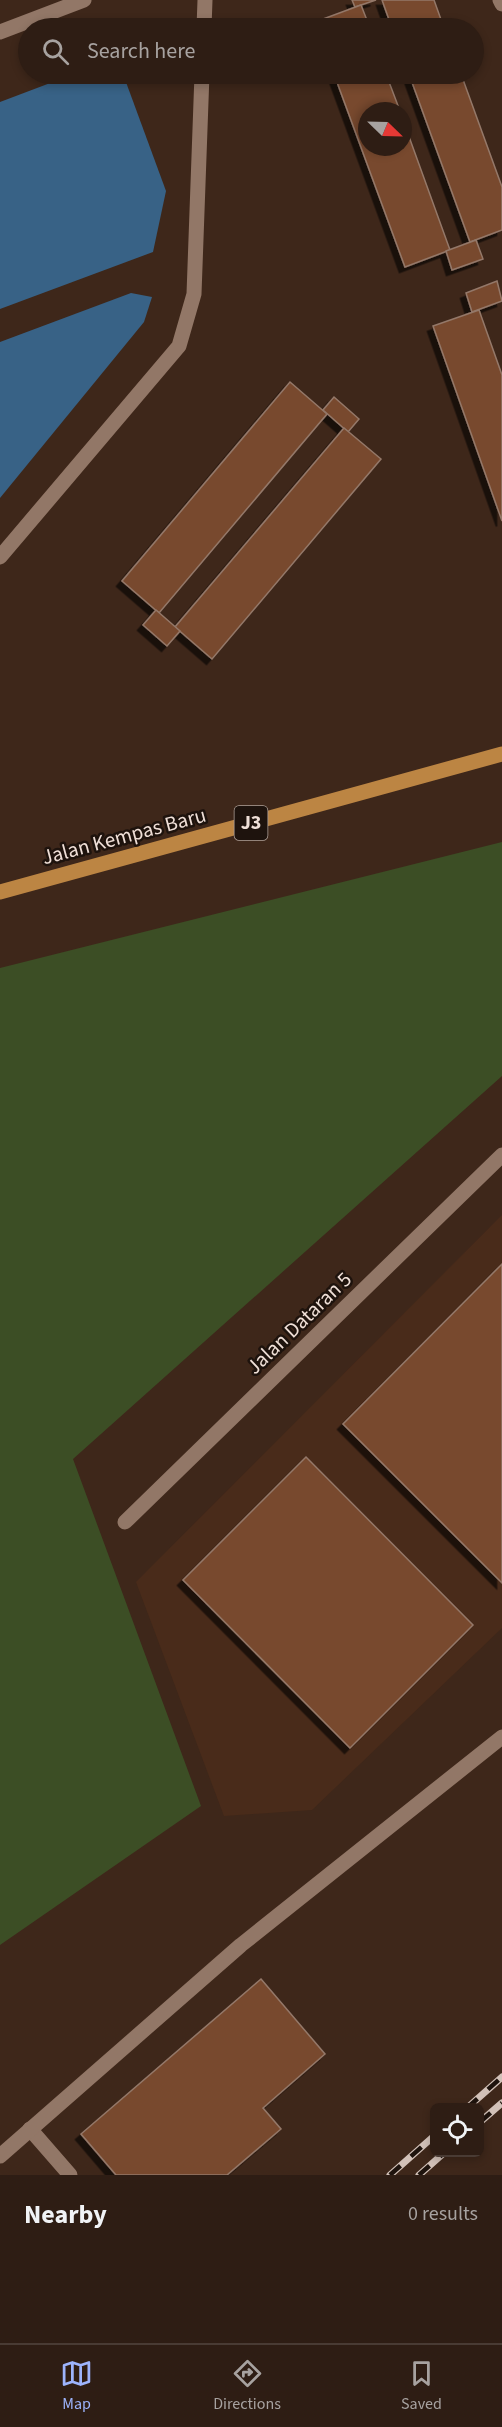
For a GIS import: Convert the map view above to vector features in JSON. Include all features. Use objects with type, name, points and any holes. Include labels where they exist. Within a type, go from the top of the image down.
[{"type":"main road","name":"Jalan Kempas Baru","points":[[0,892],[502,754]]},
{"type":"street","points":[[27,18],[84,0]]},
{"type":"street","points":[[204,18],[205,0]]},
{"type":"street","points":[[500,0],[502,4]]},
{"type":"street","points":[[1,26],[18,21]]},
{"type":"street","points":[[0,557],[179,346],[194,294],[202,84]]},
{"type":"street","name":"Jalan Dataran 5","points":[[125,1522],[502,1155]]},
{"type":"street","points":[[0,2156],[241,1945],[502,1737]]},
{"type":"street","points":[[30,2129],[70,2175]]},
{"type":"shaded area","points":[[502,1215],[502,1628],[312,1810],[224,1816],[136,1582]]},
{"type":"green space","points":[[502,842],[502,1076],[73,1459],[201,1806],[0,1945],[0,968]]},
{"type":"water","points":[[48,84],[127,84],[166,191],[153,252],[0,309],[0,102]]},
{"type":"water","points":[[131,293],[152,297],[144,322],[0,498],[0,342]]},
{"type":"building","points":[[352,0],[376,0],[355,7]]},
{"type":"building","points":[[382,0],[434,0],[440,18],[388,18]]},
{"type":"building","points":[[361,5],[366,18],[326,18]]},
{"type":"building","points":[[338,84],[390,84],[397,102],[358,102],[358,139]]},
{"type":"building","points":[[413,84],[465,84],[502,187],[502,230],[470,242]]},
{"type":"building","points":[[412,145],[450,250],[405,267],[364,156],[412,156]]},
{"type":"building","points":[[476,240],[483,259],[452,270],[446,251]]},
{"type":"building","points":[[497,281],[502,301],[472,312],[466,293]]},
{"type":"building","points":[[479,310],[502,375],[502,521],[433,326]]},
{"type":"building","points":[[290,382],[327,414],[159,613],[122,581]]},
{"type":"building","points":[[334,397],[359,419],[348,432],[323,410]]},
{"type":"building","points":[[344,428],[381,459],[212,659],[175,627]]},
{"type":"building","points":[[156,610],[180,631],[167,646],[143,625]]},
{"type":"building","points":[[502,1264],[502,1583],[343,1424]]},
{"type":"building","points":[[306,1457],[473,1625],[350,1748],[183,1580]]},
{"type":"building","points":[[261,1979],[325,2054],[263,2108],[281,2129],[227,2175],[116,2175],[81,2134]]},
{"type":"railway","points":[[473,2103],[502,2077]]},
{"type":"railway","points":[[484,2119],[502,2103]]},
{"type":"railway","points":[[390,2175],[430,2140]]},
{"type":"railway","points":[[419,2175],[439,2157]]}]
